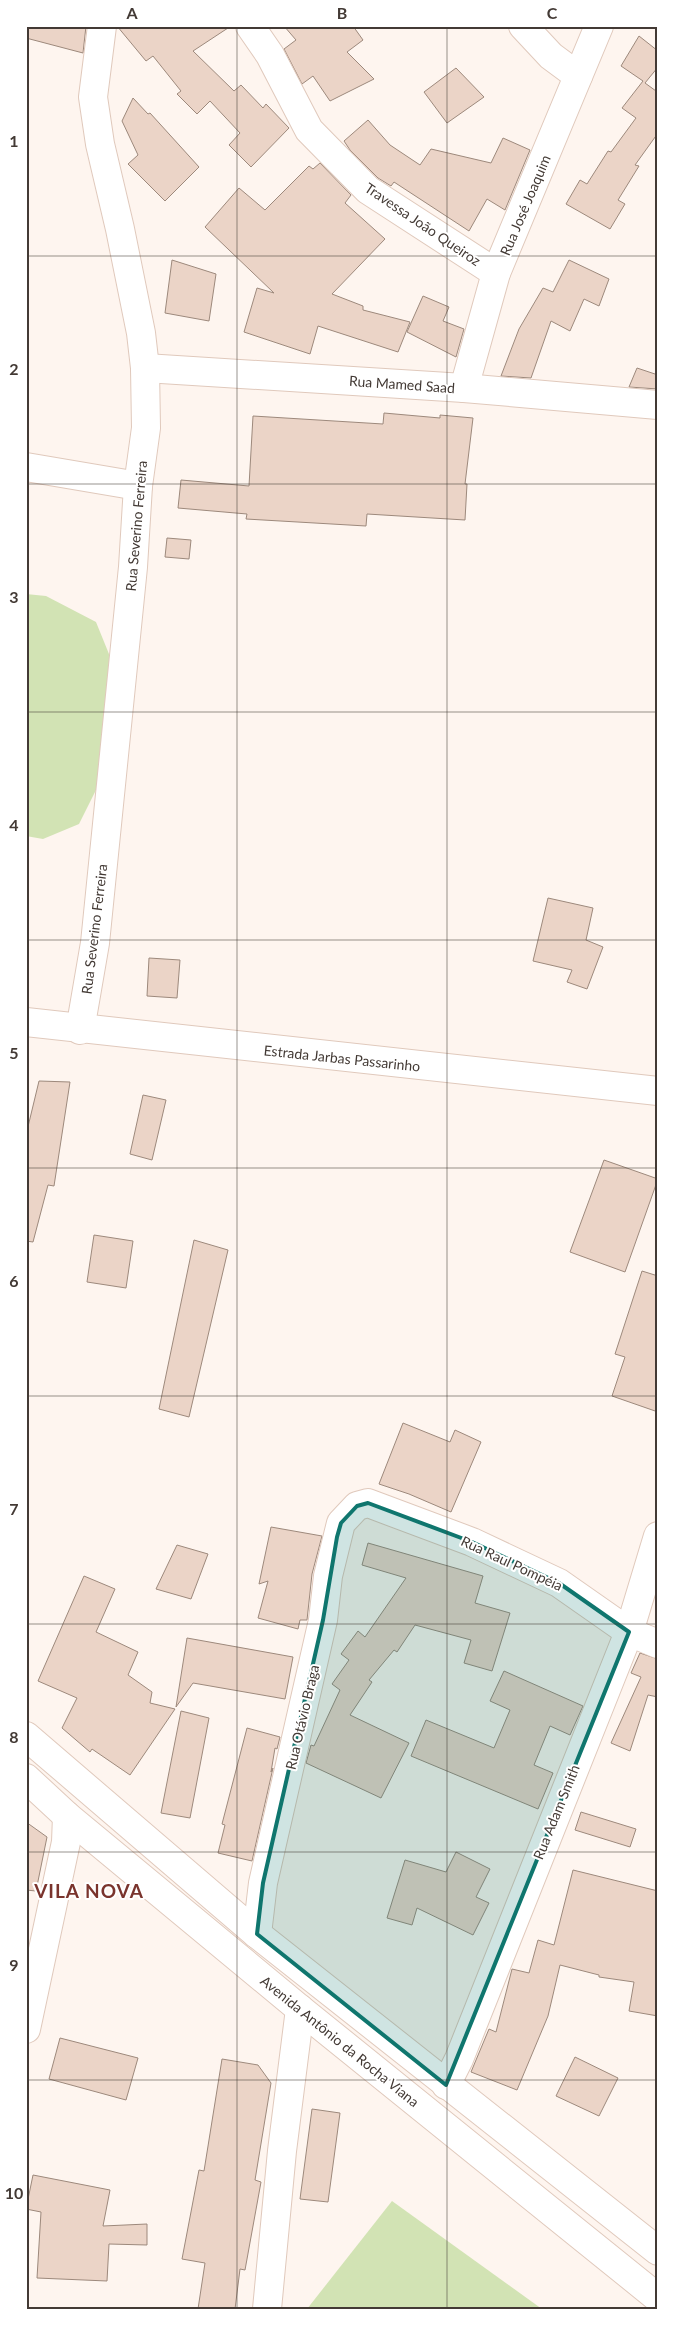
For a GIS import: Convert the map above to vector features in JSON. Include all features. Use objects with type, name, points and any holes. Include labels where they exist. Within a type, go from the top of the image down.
[{"type":"street","name":"Rua Severino Ferreira","points":[[80,1030],[94,943],[130,597],[138,486],[146,428],[145,368],[141,333],[120,229],[102,154],[93,97],[102,26]]},
{"type":"street","name":"Travessa João Queiroz","points":[[250,26],[270,56],[309,130],[362,184],[368,190],[496,273]]},
{"type":"street","points":[[523,26],[551,56],[578,76]]},
{"type":"street","name":"Rua José Joaquim","points":[[464,388],[496,273],[599,26]]},
{"type":"street","name":"Rua Mamed Saad","points":[[145,368],[464,388],[658,404]]},
{"type":"street","points":[[26,467],[138,486]]},
{"type":"street","name":"Estrada Jarbas Passarinho","points":[[26,1022],[80,1030],[658,1092]]},
{"type":"street","name":"Rua Raul Pompéia","points":[[357,1506],[368,1503],[388,1509],[472,1542],[560,1583],[629,1632],[658,1644]]},
{"type":"street","name":"Rua Otávio Braga","points":[[258,1934],[263,1883],[323,1620],[328,1576],[337,1537],[341,1524],[357,1506]]},
{"type":"street","name":"Rua Adam Smith","points":[[446,2085],[459,2059],[629,1632],[658,1536]]},
{"type":"street","points":[[26,1736],[258,1934],[446,2085],[658,2251]]},
{"type":"street","name":"Avenida Antônio da Rocha Viana","points":[[26,1778],[66,1816],[300,2010],[658,2298]]},
{"type":"street","points":[[26,2029],[66,1842],[66,1816]]},
{"type":"street","points":[[267,2309],[282,2151],[300,2010]]},
{"type":"highlighted area","points":[[368,1503],[472,1542],[559,1583],[629,1632],[446,2085],[257,1934],[263,1883],[323,1620],[337,1537],[341,1523],[357,1506]]},
{"type":"green space","points":[[26,594],[46,596],[96,622],[111,659],[98,786],[79,824],[43,839],[26,836]]},
{"type":"green space","points":[[392,2201],[542,2309],[307,2309]]},
{"type":"building","points":[[26,26],[86,26],[83,53],[26,38]]},
{"type":"building","points":[[117,26],[231,26],[193,51],[234,91],[241,85],[263,108],[266,104],[289,128],[251,167],[229,145],[240,133],[210,101],[197,114],[177,94],[181,91],[153,56],[146,61]]},
{"type":"building","points":[[284,26],[353,26],[363,40],[347,52],[374,79],[330,101],[313,76],[302,84],[284,49],[296,40]]},
{"type":"building","points":[[639,36],[658,51],[658,67],[645,83],[656,91],[658,88],[658,133],[635,165],[639,166],[618,200],[625,204],[610,229],[566,204],[580,180],[587,184],[608,151],[611,152],[636,118],[622,108],[643,81],[621,66]]},
{"type":"building","points":[[456,68],[484,97],[447,123],[424,92]]},
{"type":"building","points":[[133,98],[148,114],[150,113],[199,167],[165,201],[128,164],[138,155],[122,121]]},
{"type":"building","points":[[368,120],[390,145],[420,165],[431,149],[491,163],[503,138],[530,150],[505,210],[487,199],[469,231],[394,182],[391,186],[378,178],[350,150],[344,141]]},
{"type":"building","points":[[320,163],[351,195],[345,203],[385,239],[332,294],[363,306],[363,310],[410,322],[398,352],[318,326],[310,354],[244,332],[257,288],[274,293],[205,227],[239,188],[265,210],[309,166],[313,169]]},
{"type":"building","points":[[172,260],[216,274],[209,321],[165,313]]},
{"type":"building","points":[[569,260],[609,279],[599,306],[584,299],[570,331],[551,321],[531,378],[501,376],[519,329],[543,288],[553,292]]},
{"type":"building","points":[[423,296],[449,307],[443,321],[464,329],[456,357],[407,332]]},
{"type":"building","points":[[637,368],[658,375],[658,389],[629,387]]},
{"type":"building","points":[[384,413],[440,418],[440,415],[473,418],[465,484],[467,484],[465,520],[367,514],[366,526],[246,519],[247,514],[178,508],[181,480],[249,486],[253,416],[383,424]]},
{"type":"building","points":[[167,538],[191,540],[189,559],[165,557]]},
{"type":"building","points":[[548,898],[593,908],[586,940],[603,947],[587,989],[567,982],[572,970],[533,961]]},
{"type":"building","points":[[149,958],[180,960],[177,998],[147,996]]},
{"type":"building","points":[[39,1081],[70,1082],[54,1186],[48,1185],[33,1242],[26,1241],[26,1135]]},
{"type":"building","points":[[143,1095],[166,1100],[152,1160],[130,1154]]},
{"type":"building","points":[[604,1160],[658,1179],[625,1272],[570,1252]]},
{"type":"building","points":[[94,1235],[133,1241],[126,1288],[87,1282]]},
{"type":"building","points":[[194,1240],[228,1250],[189,1417],[159,1409]]},
{"type":"building","points":[[642,1271],[658,1276],[658,1412],[612,1396],[625,1357],[615,1354]]},
{"type":"building","points":[[403,1423],[450,1442],[455,1430],[481,1442],[451,1512],[409,1494],[379,1484]]},
{"type":"building","points":[[271,1527],[322,1536],[312,1574],[307,1620],[300,1620],[298,1629],[258,1618],[268,1581],[259,1584]]},
{"type":"building","points":[[368,1543],[483,1576],[475,1603],[510,1613],[492,1671],[464,1663],[471,1640],[415,1625],[397,1652],[394,1650],[369,1680],[372,1682],[350,1715],[409,1743],[381,1798],[306,1763],[311,1745],[314,1746],[340,1690],[332,1684],[349,1660],[341,1654],[358,1631],[365,1637],[406,1578],[362,1565]]},
{"type":"building","points":[[177,1545],[208,1554],[191,1599],[156,1589]]},
{"type":"building","points":[[84,1576],[115,1589],[96,1632],[138,1652],[128,1675],[152,1692],[150,1703],[175,1709],[130,1775],[92,1749],[90,1752],[62,1728],[77,1698],[38,1681]]},
{"type":"building","points":[[187,1638],[293,1657],[285,1699],[193,1683],[176,1707]]},
{"type":"building","points":[[640,1653],[658,1659],[658,1697],[648,1695],[630,1751],[611,1743],[641,1677],[631,1673]]},
{"type":"building","points":[[504,1671],[583,1706],[570,1735],[550,1726],[534,1765],[553,1773],[538,1809],[411,1756],[426,1720],[494,1748],[510,1710],[490,1701]]},
{"type":"building","points":[[181,1711],[209,1718],[190,1818],[161,1813]]},
{"type":"building","points":[[247,1728],[280,1737],[277,1749],[275,1748],[271,1772],[273,1768],[252,1861],[218,1853],[225,1825],[222,1824]]},
{"type":"building","points":[[581,1812],[636,1829],[630,1847],[575,1830]]},
{"type":"building","points":[[26,1822],[47,1837],[36,1891],[26,1890]]},
{"type":"building","points":[[456,1852],[490,1869],[476,1897],[489,1903],[473,1935],[417,1908],[412,1925],[387,1918],[405,1860],[446,1872]]},
{"type":"building","points":[[573,1870],[658,1891],[658,2016],[629,2011],[634,1982],[599,1977],[599,1975],[560,1965],[548,2016],[517,2090],[471,2072],[489,2029],[496,2032],[512,1969],[529,1973],[538,1940],[554,1945]]},
{"type":"building","points":[[60,2038],[138,2058],[126,2100],[49,2079]]},
{"type":"building","points":[[575,2057],[618,2078],[599,2116],[556,2096]]},
{"type":"building","points":[[222,2059],[258,2065],[271,2083],[255,2180],[261,2182],[245,2270],[240,2269],[235,2309],[198,2309],[205,2263],[182,2259],[199,2170],[204,2171]]},
{"type":"building","points":[[312,2109],[340,2113],[328,2202],[300,2199]]},
{"type":"building","points":[[33,2175],[110,2190],[103,2226],[147,2224],[147,2245],[109,2244],[107,2281],[37,2278],[41,2212],[26,2209]]},
{"type":"district","name":"VILA NOVA","points":[[89,1890]]}]
